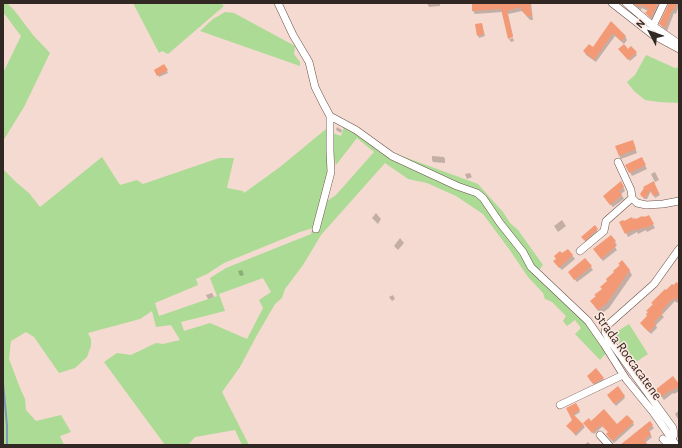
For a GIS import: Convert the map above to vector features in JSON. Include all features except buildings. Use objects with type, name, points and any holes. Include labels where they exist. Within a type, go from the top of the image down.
[{"type":"street","points":[[278,3],[293,35],[309,62],[315,87],[330,116],[331,172],[316,229]]},
{"type":"street","points":[[612,3],[653,35],[679,49]]},
{"type":"street","points":[[626,3],[653,26],[679,44]]},
{"type":"street","points":[[653,26],[664,3]]},
{"type":"street","name":"Strada Roccacatene","points":[[330,116],[356,130],[392,156],[457,186],[477,193],[483,198],[500,223],[523,252],[532,267],[588,322],[604,344],[623,375],[674,440]]},
{"type":"street","points":[[618,162],[628,183],[632,198],[637,203],[646,205],[679,201]]},
{"type":"street","points":[[580,251],[604,231],[606,221],[632,198]]},
{"type":"street","points":[[663,439],[674,440],[673,428],[605,332],[606,327],[610,323],[654,284],[679,249]]},
{"type":"street","points":[[560,405],[623,375]]},
{"type":"street","points":[[600,435],[609,445]]},
{"type":"green space","points":[[3,3],[7,3],[14,10],[33,35],[50,53],[24,107],[3,141],[3,73],[21,36],[3,12]]},
{"type":"green space","points":[[133,3],[220,3],[224,6],[168,54],[162,51],[159,53]]},
{"type":"green space","points":[[225,12],[234,13],[295,46],[294,54],[300,62],[300,66],[200,31],[213,19]]},
{"type":"green space","points":[[646,55],[675,68],[679,67],[679,103],[645,100],[634,91],[627,82],[635,75]]},
{"type":"green space","points":[[344,127],[359,135],[391,157],[476,195],[490,212],[529,268],[587,325],[607,352],[600,360],[575,334],[581,328],[575,320],[567,326],[563,321],[566,316],[552,302],[545,299],[543,293],[528,277],[483,214],[456,196],[427,183],[408,179],[385,163],[321,235],[303,265],[285,289],[282,298],[275,304],[240,367],[222,392],[249,445],[242,445],[235,430],[195,437],[188,445],[165,445],[104,362],[117,353],[131,355],[156,343],[163,344],[180,340],[171,325],[156,327],[152,311],[140,319],[88,333],[91,339],[91,346],[87,357],[75,368],[59,373],[34,337],[26,332],[11,341],[9,359],[25,399],[26,410],[36,421],[61,415],[71,432],[60,436],[64,445],[3,445],[3,169],[29,193],[40,207],[102,157],[120,185],[137,180],[143,184],[219,158],[234,158],[227,188],[243,191],[244,193],[280,167],[326,129],[329,171],[321,205],[336,195],[374,152],[357,138],[336,165],[333,152],[333,133],[341,136]],"holes":[[[313,228],[311,234],[226,268],[210,278],[217,296],[159,316],[155,303],[198,285],[196,279],[224,263]],[[263,278],[271,292],[259,300],[263,308],[247,339],[210,323],[184,331],[181,322],[225,311],[219,294]]]},
{"type":"green space","points":[[399,155],[478,184],[503,212],[510,223],[518,230],[543,265],[538,271],[484,197]]},
{"type":"green space","points":[[629,324],[648,354],[633,364],[613,334]]},
{"type":"waterway","points":[[3,383],[7,425],[7,445]]}]
